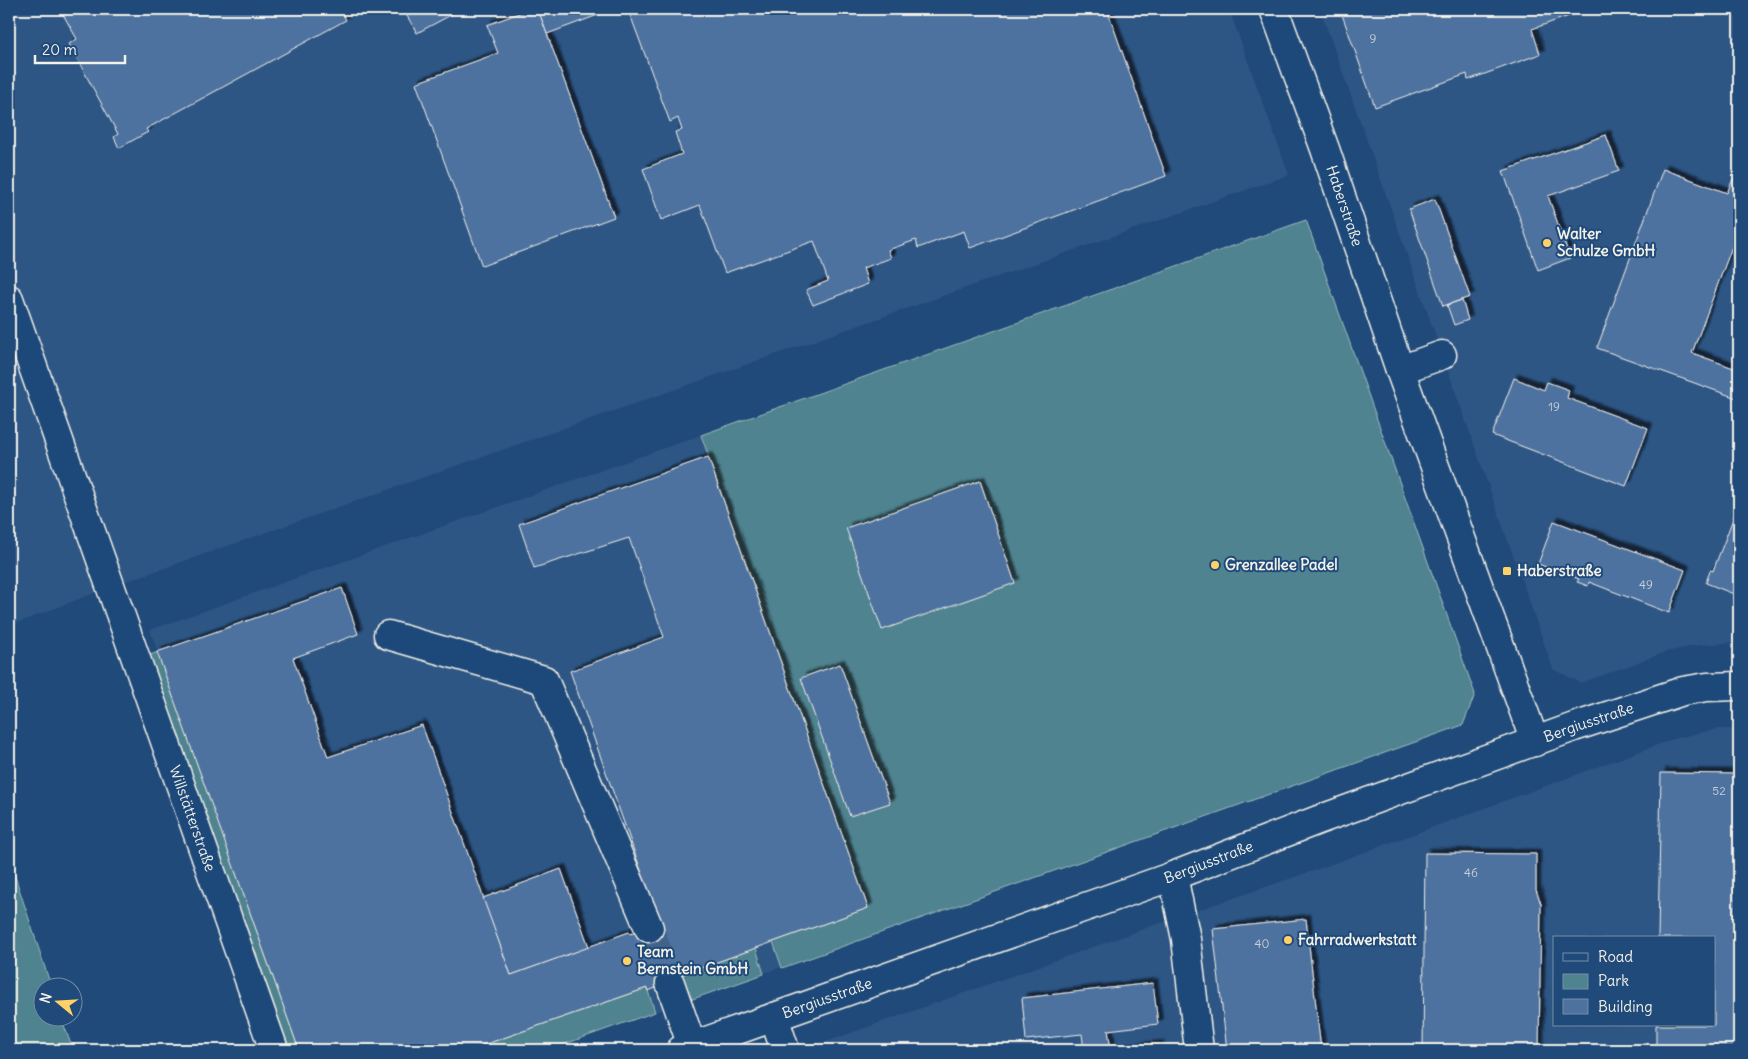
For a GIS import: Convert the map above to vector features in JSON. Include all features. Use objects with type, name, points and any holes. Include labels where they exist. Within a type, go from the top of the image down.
[{"type":"street","name":"Haberstraße","points":[[1274,9],[1325,149],[1400,370],[1535,742]]},
{"type":"street","name":"Willstätterstraße","points":[[9,299],[274,1050]]},
{"type":"street","points":[[1400,370],[1442,355]]},
{"type":"street","points":[[388,635],[544,680],[649,928]]},
{"type":"street","name":"Bergiusstraße","points":[[686,1048],[1173,876],[1318,820],[1574,727],[1683,691],[1707,687],[1739,686]]},
{"type":"street","points":[[1173,876],[1186,939],[1199,1050]]},
{"type":"street","points":[[670,983],[686,1048]]},
{"type":"street","points":[[774,1017],[785,1050]]},
{"type":"shaded area","points":[[9,9],[1229,9],[1289,175],[110,587],[9,626]]},
{"type":"shaded area","points":[[1320,9],[1739,9],[1739,642],[1699,645],[1666,652],[1581,683],[1553,669]]},
{"type":"shaded area","points":[[701,435],[877,933],[548,1050],[299,1050],[150,630]]},
{"type":"shaded area","points":[[1718,729],[1739,729],[1739,1050],[803,1050],[1166,921],[1324,867],[1676,738]]},
{"type":"green space","points":[[1306,220],[1475,694],[1463,725],[782,968],[773,942],[868,908],[701,435]]},
{"type":"green space","points":[[158,652],[299,1050],[290,1050],[150,655]]},
{"type":"green space","points":[[9,858],[48,976],[32,976],[32,1026],[64,1026],[73,1050],[9,1050]]},
{"type":"green space","points":[[756,948],[764,974],[687,1001],[678,976]]},
{"type":"green space","points":[[647,988],[655,1012],[548,1050],[469,1050]]},
{"type":"building","points":[[60,9],[340,9],[346,20],[146,129],[148,132],[119,148],[114,137],[118,134],[69,44],[77,39]]},
{"type":"building","points":[[403,9],[462,9],[417,33]]},
{"type":"building","points":[[530,9],[538,9],[614,217],[482,266],[416,83],[498,53],[487,25]]},
{"type":"building","points":[[538,9],[614,9],[547,34]]},
{"type":"building","points":[[628,9],[1107,9],[1166,176],[970,248],[964,231],[918,248],[916,240],[888,250],[891,258],[863,268],[868,284],[813,305],[806,290],[828,281],[814,241],[725,273],[700,205],[661,220],[643,169],[682,154],[675,132],[682,130],[678,118],[670,122]]},
{"type":"building","points":[[1340,9],[1589,9],[1532,29],[1540,54],[1468,80],[1467,74],[1375,107]]},
{"type":"building","points":[[1606,135],[1619,171],[1548,196],[1570,258],[1538,270],[1503,171]]},
{"type":"building","points":[[1663,169],[1727,193],[1733,179],[1739,182],[1739,228],[1692,353],[1739,370],[1739,399],[1597,348]]},
{"type":"building","points":[[1435,199],[1470,297],[1443,306],[1409,209]]},
{"type":"building","points":[[1462,300],[1468,320],[1454,325],[1447,305]]},
{"type":"building","points":[[1514,378],[1544,390],[1547,382],[1569,390],[1567,398],[1648,428],[1626,486],[1492,435]]},
{"type":"building","points":[[708,457],[868,908],[678,976],[680,979],[648,991],[647,988],[469,1050],[299,1050],[157,652],[342,588],[358,634],[293,658],[328,757],[422,725],[511,975],[629,932],[630,934],[649,928],[660,924],[570,671],[664,637],[629,538],[534,568],[519,524]]},
{"type":"building","points":[[980,481],[1015,583],[882,630],[846,528]]},
{"type":"building","points":[[1739,503],[1739,596],[1706,583],[1710,570],[1713,571]]},
{"type":"building","points":[[1554,521],[1685,570],[1669,613],[1589,582],[1588,586],[1577,582],[1579,579],[1538,564]]},
{"type":"building","points":[[840,664],[890,803],[850,816],[801,678]]},
{"type":"building","points":[[1661,773],[1739,774],[1739,1050],[1656,1050],[1656,1026],[1716,1026],[1716,936],[1658,936]]},
{"type":"building","points":[[1425,853],[1536,854],[1536,890],[1541,904],[1539,1050],[1423,1050]]},
{"type":"building","points":[[561,869],[589,947],[511,975],[483,898]]},
{"type":"building","points":[[1306,919],[1321,1050],[1227,1050],[1213,929]]},
{"type":"building","points":[[1153,983],[1158,1024],[1108,1030],[1111,1050],[1084,1050],[1082,1034],[1026,1040],[1022,998]]},
{"type":"building","points":[[1159,1045],[1159,1050],[1111,1050]]},
{"type":"tunnel","points":[[649,928],[670,983]]},
{"type":"place","name":"Walter Schulze GmbH","points":[[1547,243]]},
{"type":"place","name":"Grenzallee Padel","points":[[1215,565]]},
{"type":"place","name":"Haberstraße","points":[[1507,571]]},
{"type":"place","name":"Fahrradwerkstatt","points":[[1288,940]]},
{"type":"place","name":"Team Bernstein GmbH","points":[[627,961]]}]
